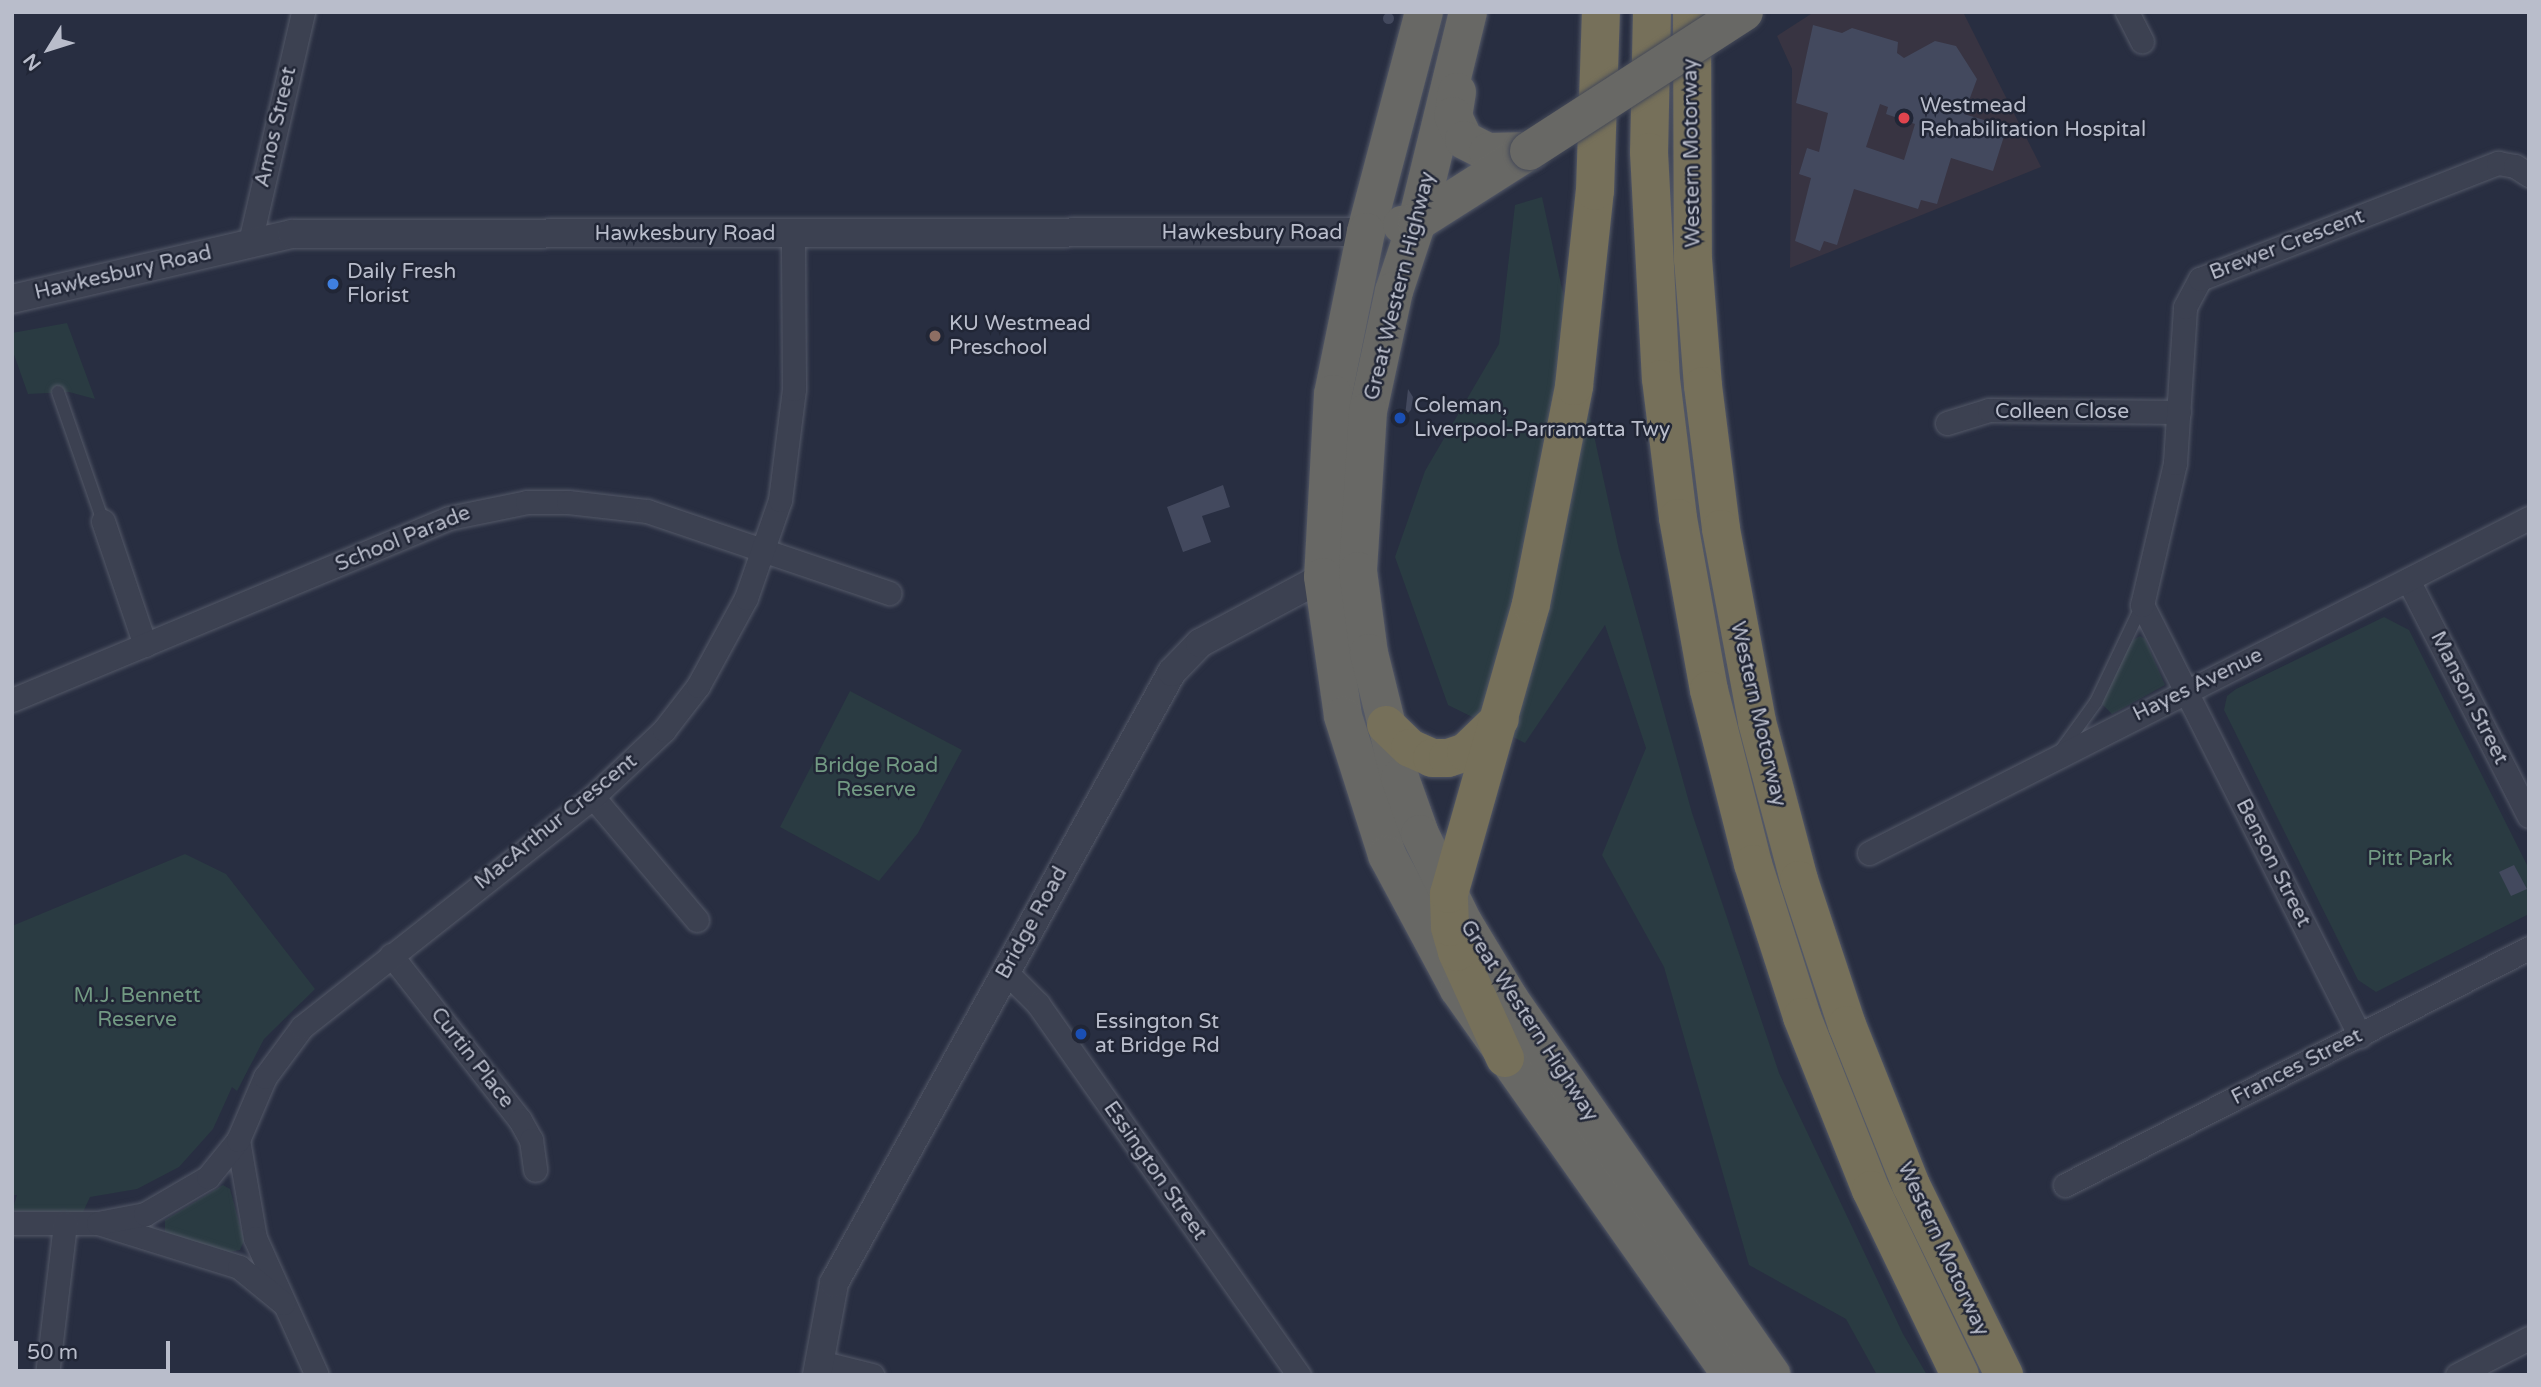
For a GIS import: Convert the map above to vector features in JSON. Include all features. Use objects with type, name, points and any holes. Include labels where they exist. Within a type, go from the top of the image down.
[{"type":"highway","name":"Great Western Highway","points":[[1423,12],[1366,232],[1333,394],[1343,716],[1387,855],[1435,949],[1505,1058],[1746,1367]]},
{"type":"highway","points":[[1505,1058],[1457,953],[1450,927],[1449,894],[1531,604],[1574,386],[1595,191],[1601,12]]},
{"type":"highway","name":"Western Motorway","points":[[1652,12],[1649,152],[1661,379],[1678,518],[1709,690],[1753,864],[1810,1039],[1871,1190],[1960,1375]]},
{"type":"highway","name":"Western Motorway","points":[[1692,12],[1690,93],[1697,323],[1721,529],[1757,722],[1799,880],[1851,1037],[1911,1185],[2004,1375]]},
{"type":"highway","points":[[1366,232],[1417,222],[1744,12]]},
{"type":"highway","name":"Great Western Highway","points":[[1466,20],[1417,222],[1394,291],[1368,411],[1340,574],[1369,653],[1386,725],[1419,830],[1449,894],[1510,1000],[1746,1367]]},
{"type":"highway","points":[[1466,20],[1466,61],[1453,116],[1460,134],[1488,152],[1529,150]]},
{"type":"highway","points":[[1386,725],[1410,748],[1432,758],[1448,758],[1466,751],[1500,719]]},
{"type":"street","name":"Amos Street","points":[[250,242],[303,12]]},
{"type":"street","points":[[2127,12],[2142,41]]},
{"type":"street","name":"Brewer Crescent","points":[[2142,605],[2167,514],[2179,412],[2185,307],[2200,279],[2498,163],[2515,166],[2529,175]]},
{"type":"street","name":"Hawkesbury Road","points":[[12,299],[292,234],[1366,232]]},
{"type":"street","name":"MacArthur Crescent","points":[[98,1223],[145,1214],[187,1194],[208,1177],[238,1140],[265,1077],[290,1039],[391,955],[593,797],[664,730],[698,686],[746,598],[764,550],[791,440],[793,234]]},
{"type":"street","name":"Colleen Close","points":[[1947,423],[1989,410],[2179,412]]},
{"type":"street","name":"School Parade","points":[[12,700],[477,509],[548,501],[628,508],[764,550],[889,593]]},
{"type":"street","name":"Hayes Avenue","points":[[1869,853],[2057,755],[2529,518]]},
{"type":"street","points":[[103,521],[145,645]]},
{"type":"street","name":"Bridge Road","points":[[818,1368],[834,1283],[1179,662],[1200,643],[1340,574]]},
{"type":"street","name":"Manson Street","points":[[2409,580],[2529,816]]},
{"type":"street","points":[[2142,605],[2187,690]]},
{"type":"street","name":"Benson Street","points":[[2187,690],[2360,1035]]},
{"type":"street","points":[[593,797],[697,919]]},
{"type":"street","name":"Frances Street","points":[[2065,1185],[2529,948]]},
{"type":"street","name":"Curtin Place","points":[[391,955],[520,1120],[531,1140],[536,1170]]},
{"type":"street","name":"Essington Street","points":[[1006,972],[1038,1004],[1299,1375]]},
{"type":"street","points":[[238,1140],[250,1222],[282,1303],[317,1375]]},
{"type":"street","points":[[12,1223],[98,1223],[239,1266],[282,1303]]},
{"type":"street","points":[[47,1375],[65,1223]]},
{"type":"street","points":[[2457,1375],[2529,1338]]},
{"type":"street","points":[[818,1368],[872,1375]]},
{"type":"lane","points":[[58,392],[103,521]]},
{"type":"lane","name":"Brewer Crescent","points":[[2057,755],[2096,702],[2142,605]]},
{"type":"shaded area","name":"Westmead Rehabilitation Hospital","points":[[1814,12],[1963,12],[2041,167],[1790,268],[1792,69],[1777,36]]},
{"type":"green space","points":[[1542,197],[1619,550],[1692,813],[1779,1073],[1903,1334],[1927,1375],[1877,1375],[1846,1319],[1749,1265],[1664,967],[1602,855],[1646,748],[1605,625],[1525,743],[1448,705],[1395,557],[1425,471],[1499,344],[1515,205]]},
{"type":"green space","points":[[67,323],[95,399],[69,392],[28,394],[12,349],[12,333]]},
{"type":"green space","name":"Pitt Park","points":[[2384,617],[2409,630],[2529,869],[2529,914],[2376,992],[2358,980],[2224,710],[2227,696],[2236,689]]},
{"type":"green space","points":[[2140,636],[2145,639],[2165,685],[2112,714],[2102,704],[2104,698],[2130,642]]},
{"type":"green space","name":"Bridge Road Reserve","points":[[850,691],[962,750],[918,833],[879,881],[780,827]]},
{"type":"green space","name":"M.J. Bennett Reserve","points":[[185,854],[226,874],[315,989],[264,1039],[237,1091],[232,1087],[213,1129],[179,1167],[137,1189],[90,1197],[83,1212],[12,1211],[17,1195],[12,1195],[12,926]]},
{"type":"green space","points":[[223,1185],[230,1189],[244,1241],[240,1250],[229,1252],[165,1233],[165,1220]]},
{"type":"building","points":[[1388,12],[1394,18],[1388,24],[1382,18]]},
{"type":"building","points":[[1813,25],[1842,33],[1852,28],[1898,42],[1897,53],[1904,58],[1935,41],[1956,46],[1977,79],[1964,114],[2007,127],[1993,171],[1951,158],[1937,204],[1921,200],[1918,209],[1854,189],[1837,245],[1824,241],[1820,251],[1795,241],[1811,178],[1799,174],[1807,148],[1819,152],[1828,113],[1796,103]],"holes":[[[1880,104],[1888,107],[1886,114],[1915,124],[1904,160],[1866,147]]]},
{"type":"building","points":[[1408,389],[1413,397],[1411,410],[1405,416]]},
{"type":"building","points":[[1223,485],[1230,507],[1202,516],[1211,542],[1183,552],[1167,507]]},
{"type":"building","points":[[2514,865],[2527,889],[2511,896],[2499,872]]},
{"type":"place","name":"Westmead Rehabilitation Hospital","points":[[1904,118]]},
{"type":"place","name":"Daily Fresh Florist","points":[[333,284]]},
{"type":"place","name":"KU Westmead Preschool","points":[[935,336]]},
{"type":"place","name":"Coleman, Liverpool-Parramatta Twy","points":[[1400,418]]},
{"type":"place","name":"Essington St at Bridge Rd","points":[[1081,1034]]}]
